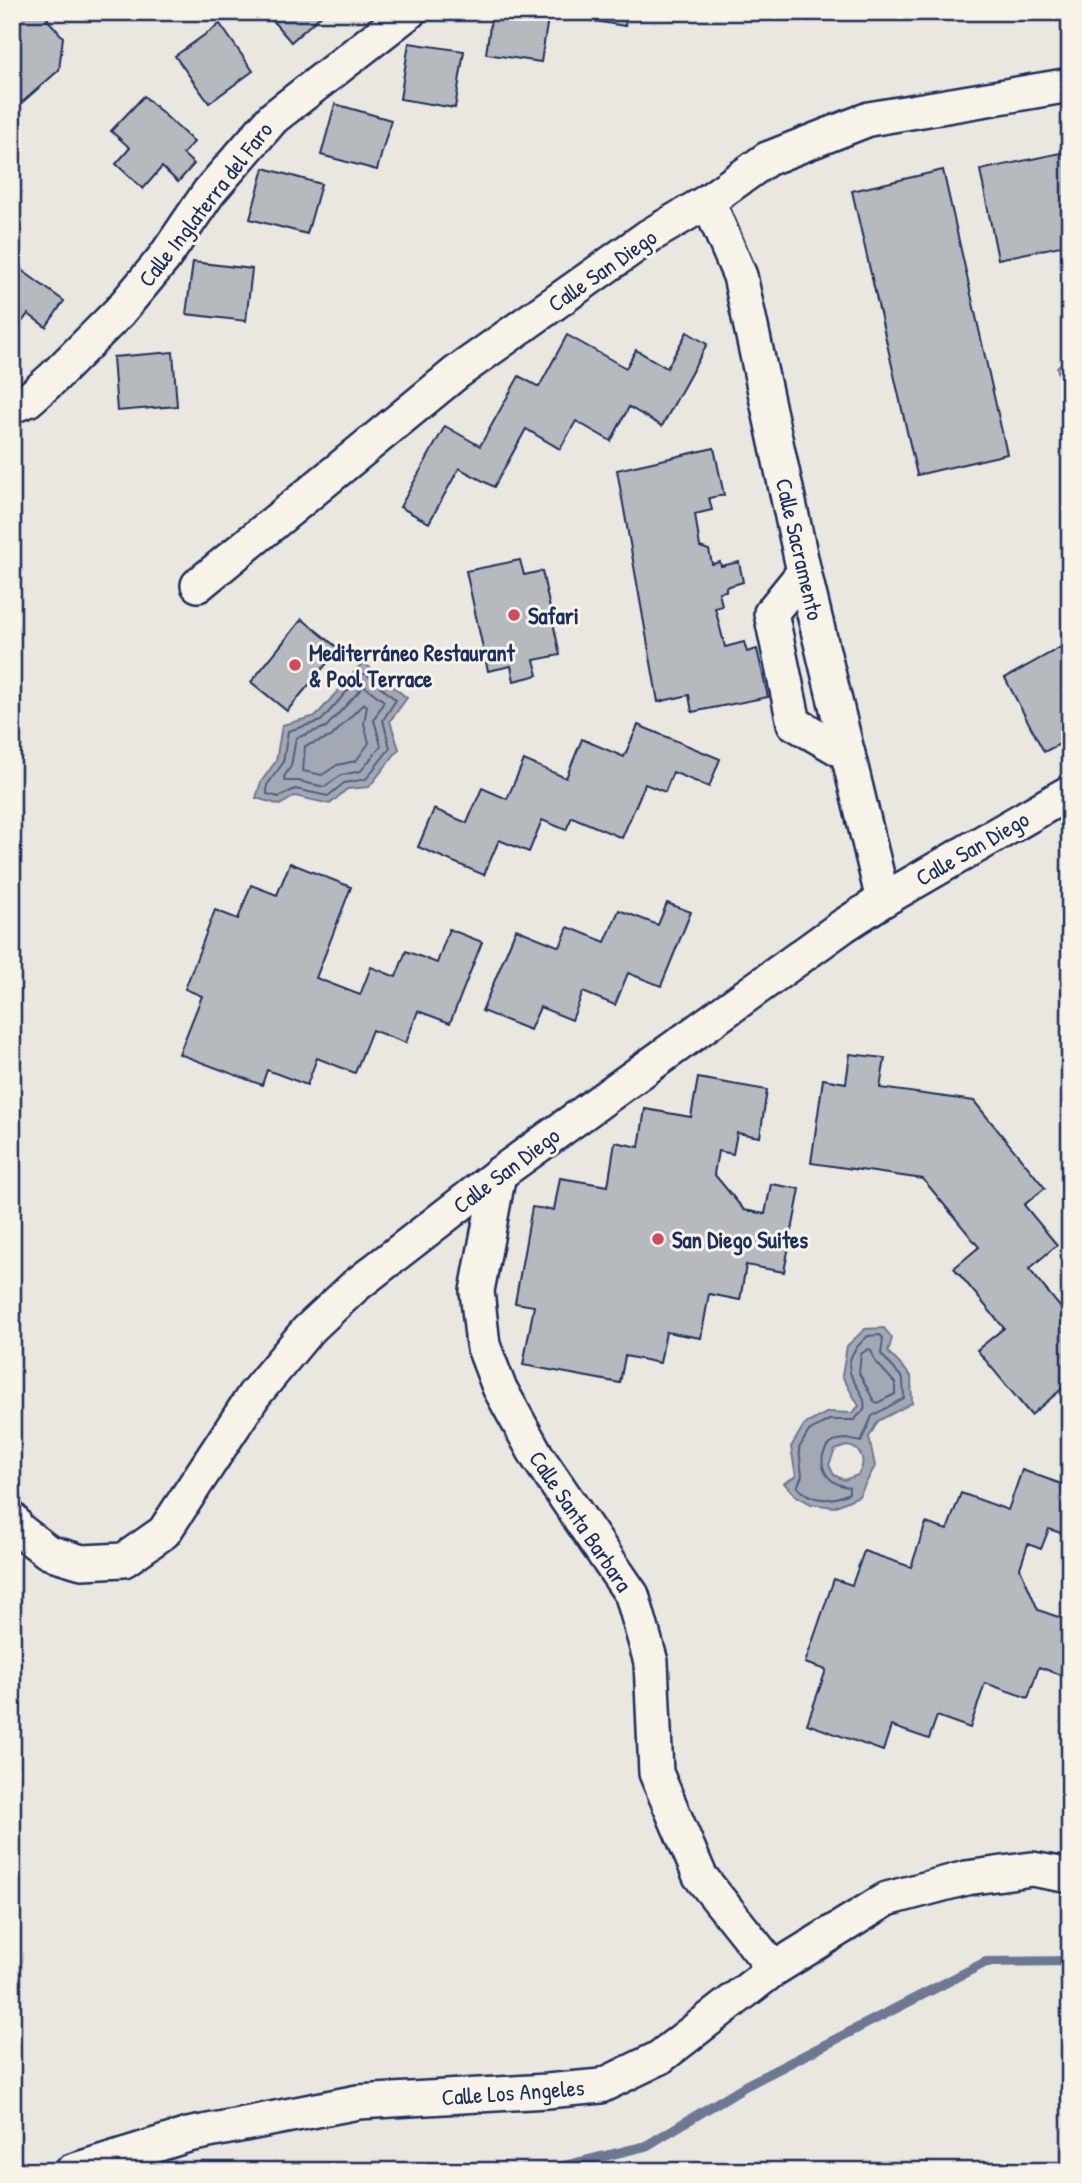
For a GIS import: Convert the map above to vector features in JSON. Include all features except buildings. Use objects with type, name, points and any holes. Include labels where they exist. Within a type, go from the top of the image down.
[{"type":"street","name":"Calle Inglaterra del Faro","points":[[12,406],[28,400],[119,312],[164,258],[209,192],[273,118],[409,12]]},
{"type":"street","name":"Calle San Diego","points":[[198,585],[456,373],[649,236],[708,201],[767,159],[869,119],[1070,85]]},
{"type":"street","name":"Calle Sacramento","points":[[708,201],[740,276],[804,572],[883,900]]},
{"type":"street","points":[[804,572],[771,613],[794,723],[848,754]]},
{"type":"street","name":"Calle San Diego","points":[[12,1518],[18,1529],[48,1552],[82,1562],[124,1560],[164,1532],[254,1395],[307,1331],[355,1286],[499,1174],[721,1013],[883,900],[1070,792]]},
{"type":"street","name":"Calle Santa Barbara","points":[[499,1174],[477,1292],[483,1345],[499,1387],[537,1456],[632,1595],[651,1662],[656,1773],[700,1876],[774,1969]]},
{"type":"street","name":"Calle Los Angeles","points":[[72,2171],[188,2135],[358,2102],[601,2086],[659,2058],[774,1969],[887,1899],[967,1878],[1032,1869],[1070,1876]]},
{"type":"water","points":[[1070,356],[1070,422],[1057,367]]},
{"type":"water","points":[[363,662],[407,698],[390,721],[399,749],[369,787],[347,789],[330,804],[295,796],[280,805],[256,798],[261,782],[276,761],[282,725],[316,716]]},
{"type":"water","points":[[884,1328],[892,1338],[888,1352],[911,1376],[912,1403],[878,1421],[869,1437],[875,1466],[859,1496],[834,1507],[811,1504],[795,1495],[784,1483],[796,1476],[791,1447],[804,1425],[828,1412],[852,1413],[859,1406],[842,1376],[847,1346],[865,1329]],"holes":[[[851,1447],[861,1456],[861,1470],[858,1475],[844,1480],[834,1475],[829,1465],[835,1450]]]},
{"type":"waterway","points":[[524,2171],[555,2168],[646,2146],[745,2086],[986,1962],[1070,1961]]},
{"type":"place","name":"Safari","points":[[514,615]]},
{"type":"place","name":"Mediterráneo Restaurant & Pool Terrace","points":[[295,665]]},
{"type":"place","name":"San Diego Suites","points":[[658,1239]]}]
